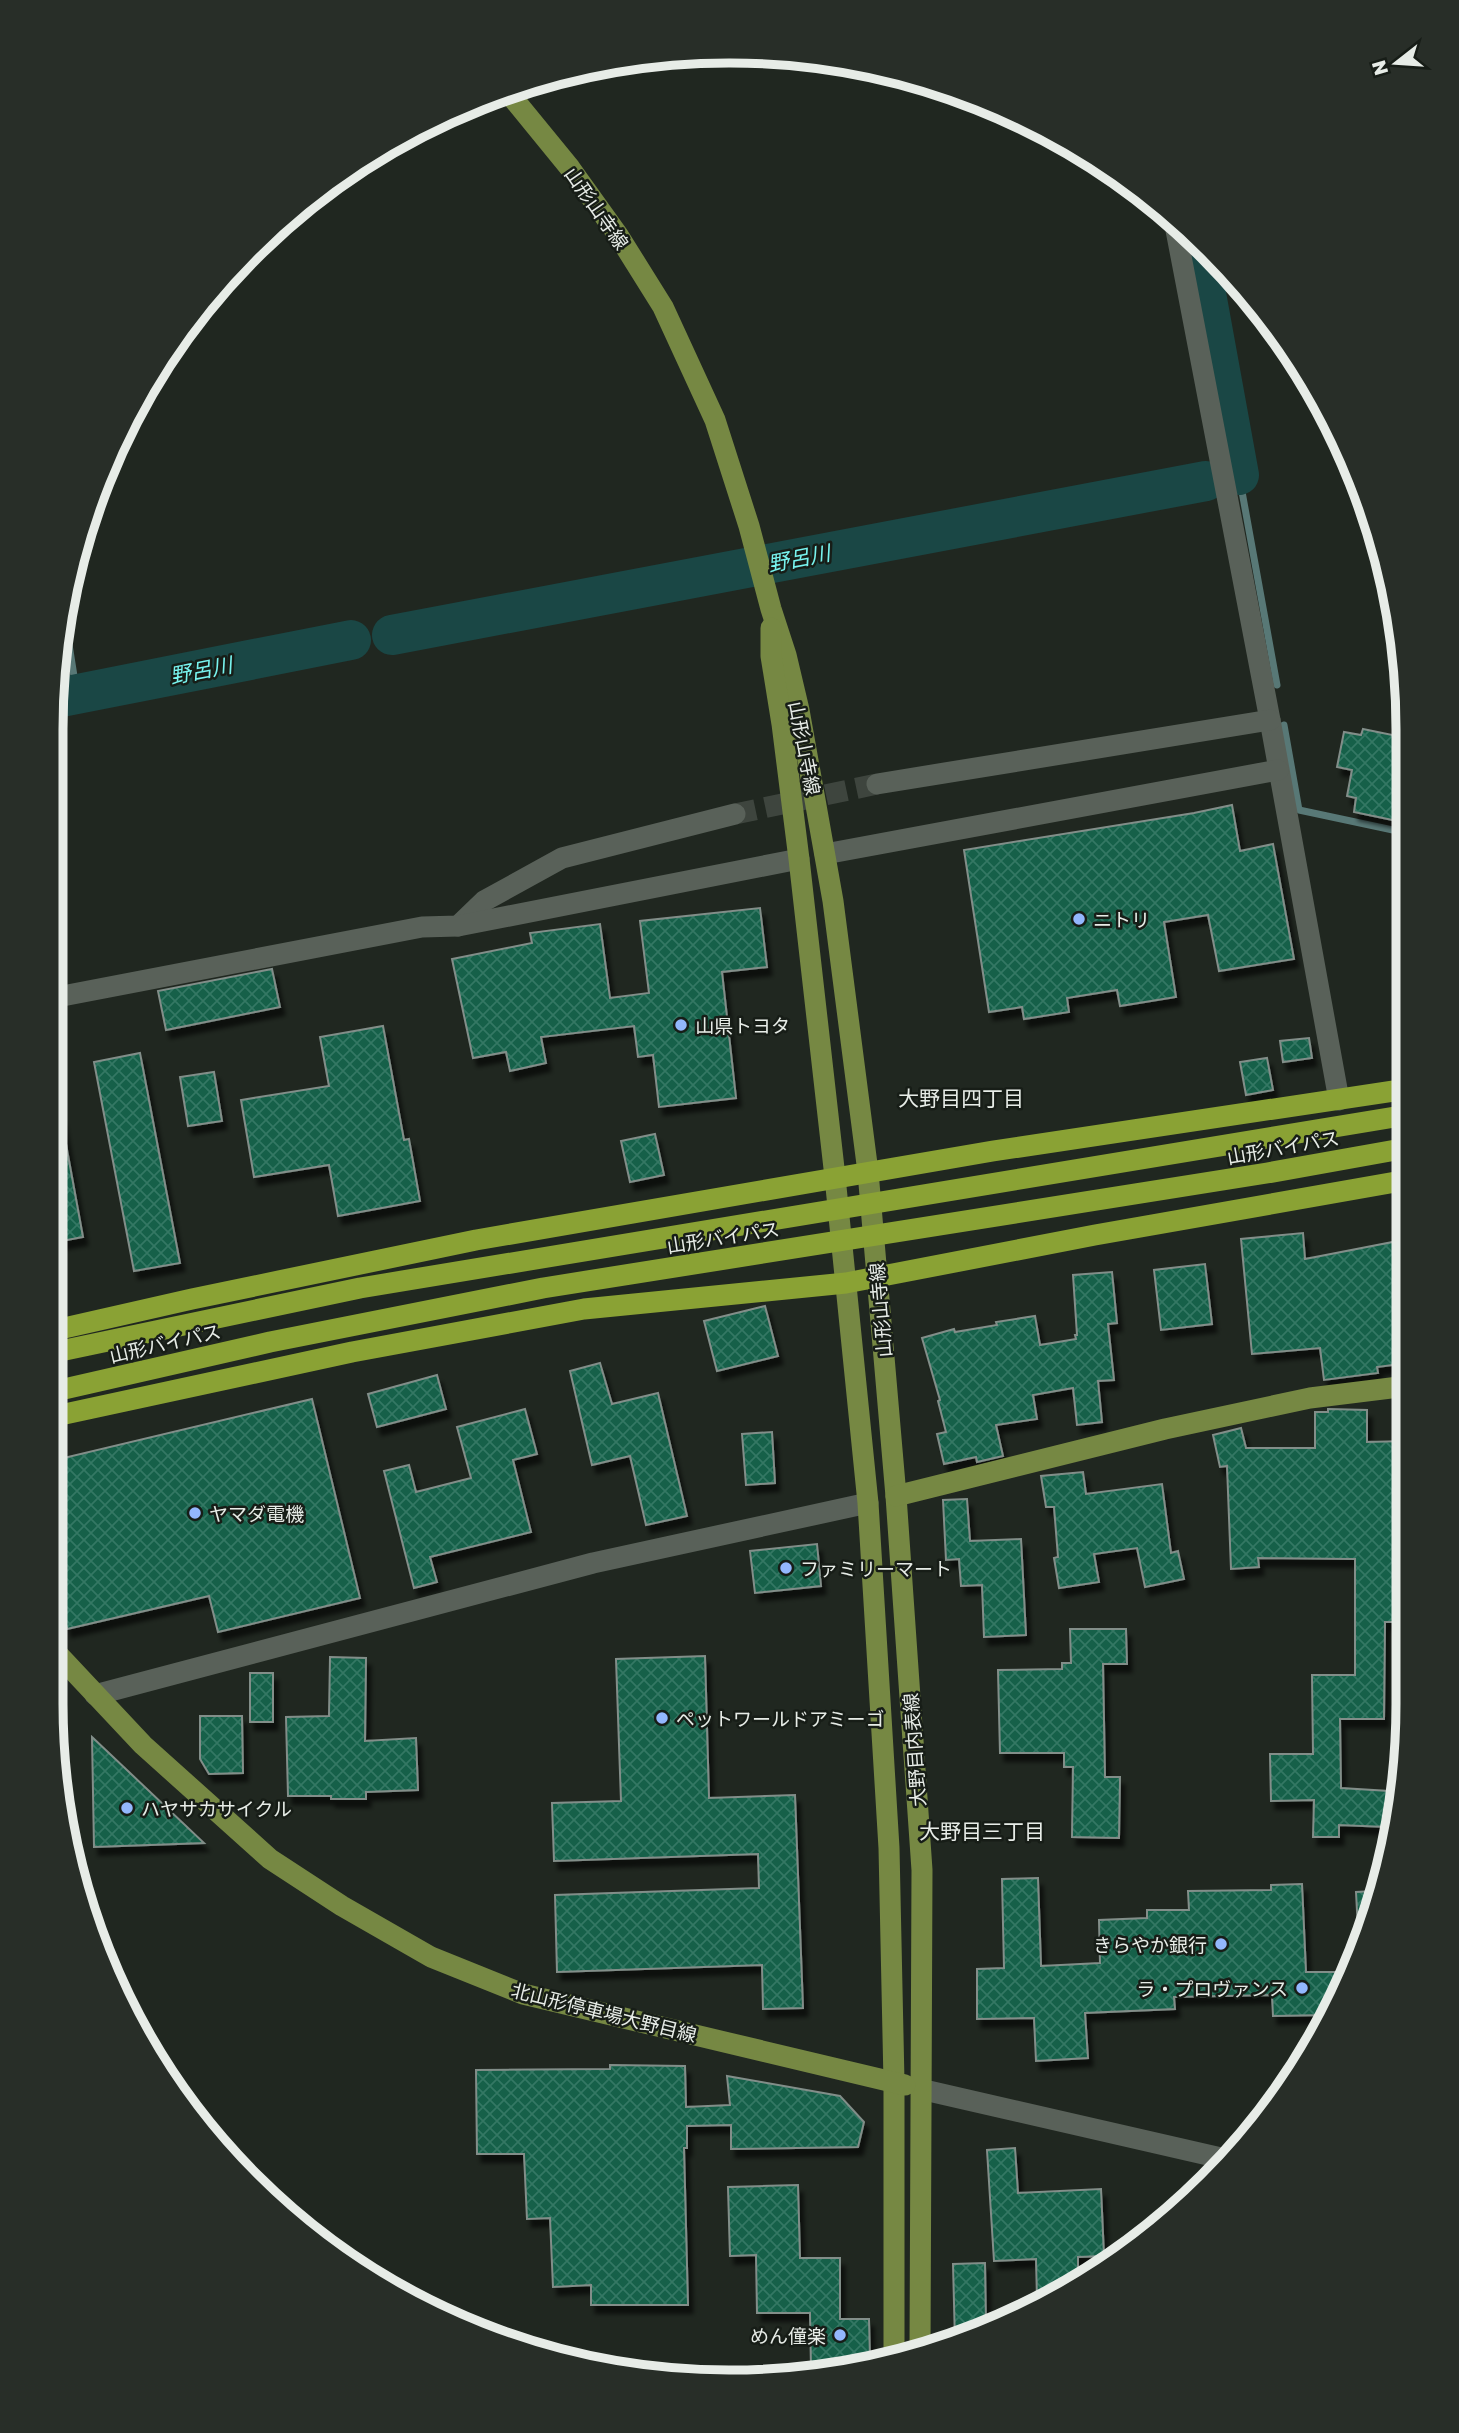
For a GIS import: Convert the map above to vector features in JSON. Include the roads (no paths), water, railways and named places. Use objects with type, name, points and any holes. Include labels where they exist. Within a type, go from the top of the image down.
[{"type":"highway","points":[[63,1328],[192,1298],[476,1240],[835,1177],[1396,1091]]},
{"type":"highway","name":"山形バイパス","points":[[63,1350],[360,1288],[1396,1117]]},
{"type":"highway","name":"山形バイパス","points":[[63,1389],[270,1342],[542,1288],[1267,1173],[1396,1150]]},
{"type":"highway","points":[[63,1414],[352,1352],[584,1309],[846,1283],[1095,1235],[1396,1182]]},
{"type":"main road","name":"山形山寺線","points":[[513,99],[570,168],[618,235],[663,307],[715,420],[786,655],[799,710],[825,854],[868,1172],[896,1496]]},
{"type":"main road","name":"山形山寺線","points":[[771,609],[771,656],[799,859],[868,1503]]},
{"type":"main road","points":[[896,1496],[1165,1429],[1310,1398],[1396,1387]]},
{"type":"main road","name":"大野目内表線","points":[[896,1496],[922,1870],[920,2089]]},
{"type":"main road","name":"大野目内表線","points":[[868,1503],[889,1848],[894,2082]]},
{"type":"main road","name":"北山形停車場大野目線","points":[[63,1660],[143,1745],[270,1859],[342,1906],[431,1957],[523,1994],[920,2089]]},
{"type":"main road","points":[[894,2082],[894,2349]]},
{"type":"main road","points":[[920,2089],[920,2342]]},
{"type":"street","points":[[1177,236],[1270,720],[1339,1100]]},
{"type":"street","points":[[877,784],[1270,720]]},
{"type":"street","points":[[825,854],[1278,770]]},
{"type":"street","points":[[458,926],[484,901],[562,859],[735,814]]},
{"type":"street","points":[[63,996],[422,927],[458,926],[799,859]]},
{"type":"street","points":[[95,1695],[593,1563],[868,1503]]},
{"type":"street","points":[[920,2089],[1218,2157]]},
{"type":"waterway","name":"野呂川","points":[[1199,256],[1239,475]]},
{"type":"waterway","points":[[1239,475],[1277,685]]},
{"type":"waterway","name":"野呂川","points":[[392,635],[1206,481]]},
{"type":"waterway","name":"野呂川","points":[[64,697],[351,640]]},
{"type":"waterway","points":[[69,644],[77,695]]},
{"type":"waterway","points":[[1284,725],[1299,810],[1396,831]]},
{"type":"tunnel","points":[[735,814],[877,784]]},
{"type":"place","name":"ニトリ","points":[[1079,919]]},
{"type":"place","name":"山県トヨタ","points":[[681,1025]]},
{"type":"place","name":"ヤマダ電機","points":[[195,1513]]},
{"type":"place","name":"ファミリーマート","points":[[786,1568]]},
{"type":"place","name":"ペットワールドアミーゴ","points":[[662,1718]]},
{"type":"place","name":"ハヤサカサイクル","points":[[127,1808]]},
{"type":"place","name":"きらやか銀行","points":[[1221,1944]]},
{"type":"place","name":"ラ・プロヴァンス","points":[[1302,1988]]},
{"type":"place","name":"めん僮楽","points":[[840,2335]]},
{"type":"district","name":"大野目四丁目","points":[[961,1098]]},
{"type":"district","name":"大野目三丁目","points":[[982,1831]]}]
